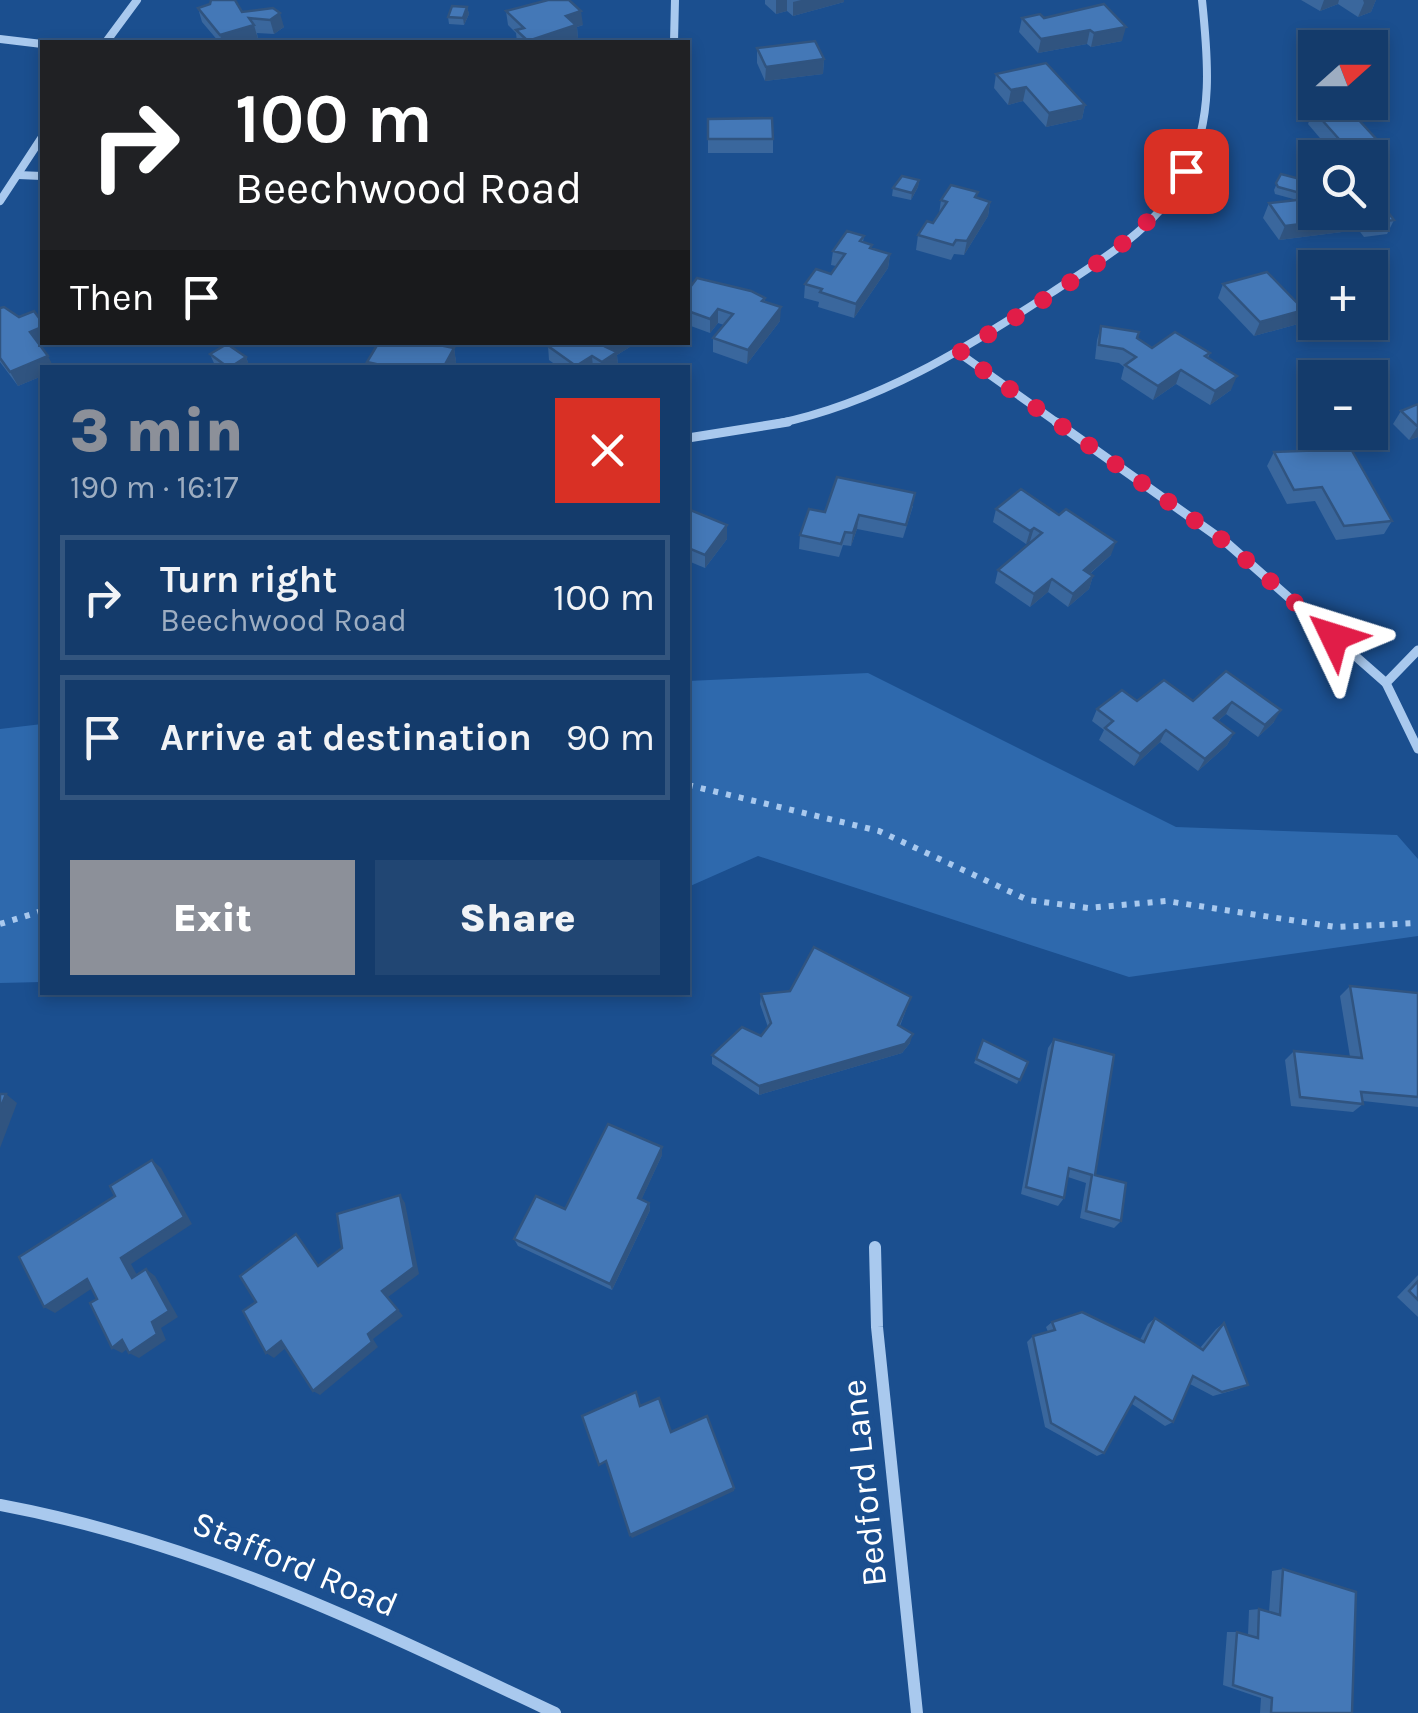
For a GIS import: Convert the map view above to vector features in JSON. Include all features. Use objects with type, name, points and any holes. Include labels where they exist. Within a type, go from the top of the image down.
[{"type":"street","points":[[107,40],[137,0]]},
{"type":"street","points":[[674,0],[674,40]]},
{"type":"street","points":[[690,438],[795,422],[853,405],[959,353],[1143,228],[1176,191],[1196,151],[1206,110],[1209,68],[1202,0]]},
{"type":"street","points":[[0,39],[40,44]]},
{"type":"street","points":[[0,201],[40,140]]},
{"type":"street","points":[[18,174],[40,176]]},
{"type":"street","points":[[959,353],[1228,544],[1386,683],[1418,749]]},
{"type":"street","points":[[1386,683],[1418,650]]},
{"type":"street","name":"Bedford Lane","points":[[875,1247],[878,1327],[917,1713]]},
{"type":"street","name":"Stafford Road","points":[[0,1505],[57,1513],[138,1533],[235,1566],[556,1713]]},
{"type":"path","points":[[690,785],[880,831],[1028,900],[1088,908],[1166,901],[1336,927],[1418,923]]},
{"type":"path","points":[[0,924],[40,913]]},
{"type":"shaded area","points":[[868,673],[1176,827],[1397,835],[1418,859],[1418,936],[1129,977],[758,856],[690,886],[690,681]]},
{"type":"shaded area","points":[[40,724],[40,982],[0,983],[0,729]]},
{"type":"building","points":[[211,0],[235,0],[242,12],[273,8],[280,13],[270,20],[249,18],[254,25],[220,35],[198,8]]},
{"type":"building","points":[[548,0],[569,0],[581,11],[566,16],[576,25],[527,40],[516,30],[524,28],[506,11]]},
{"type":"building","points":[[1104,4],[1126,27],[1041,39],[1022,18],[1040,14],[1044,18]]},
{"type":"building","points":[[452,6],[467,7],[463,18],[448,17]]},
{"type":"building","points":[[815,41],[824,59],[766,67],[757,48]]},
{"type":"building","points":[[1046,63],[1085,105],[1049,113],[1026,87],[1011,90],[996,74]]},
{"type":"building","points":[[772,118],[773,139],[708,139],[708,119]]},
{"type":"building","points":[[1322,120],[1359,120],[1377,140],[1340,140]]},
{"type":"building","points":[[1281,174],[1298,178],[1298,192],[1278,187]]},
{"type":"building","points":[[902,176],[919,180],[912,193],[893,188]]},
{"type":"building","points":[[951,185],[978,192],[975,197],[990,202],[967,241],[956,240],[953,245],[918,235],[927,221],[933,223],[947,202],[941,200]]},
{"type":"building","points":[[1298,200],[1298,224],[1285,226],[1269,203]]},
{"type":"building","points":[[847,231],[864,236],[860,241],[872,245],[870,248],[890,254],[856,304],[805,284],[816,269],[831,274],[845,254],[833,251]]},
{"type":"building","points":[[1267,272],[1298,304],[1298,312],[1260,322],[1223,284]]},
{"type":"building","points":[[697,278],[751,291],[765,298],[762,301],[781,307],[748,350],[713,338],[733,314],[718,309],[710,319],[690,312],[690,287]]},
{"type":"building","points":[[0,308],[19,317],[34,311],[40,328],[30,332],[48,356],[10,372],[0,358]]},
{"type":"building","points":[[1101,326],[1139,332],[1137,338],[1152,348],[1175,332],[1210,353],[1205,356],[1237,376],[1215,391],[1181,370],[1158,386],[1125,365],[1136,357],[1123,349],[1099,345]]},
{"type":"building","points":[[228,345],[246,357],[234,365],[225,365],[210,354]]},
{"type":"building","points":[[377,345],[454,348],[445,365],[367,362]]},
{"type":"building","points":[[609,345],[606,347],[617,352],[602,362],[592,356],[575,365],[548,346]]},
{"type":"building","points":[[1418,404],[1418,426],[1417,426],[1401,411]]},
{"type":"building","points":[[1352,450],[1392,521],[1344,526],[1322,487],[1294,490],[1274,452]]},
{"type":"building","points":[[837,477],[915,493],[906,525],[859,515],[853,533],[845,532],[841,544],[800,535],[809,509],[825,512]]},
{"type":"building","points":[[1021,489],[1059,515],[1066,509],[1116,542],[1084,570],[1093,576],[1073,594],[1052,579],[1034,594],[998,570],[1042,533],[1034,528],[1030,531],[996,509]]},
{"type":"building","points":[[690,510],[727,525],[705,555],[690,549]]},
{"type":"building","points":[[1226,671],[1281,710],[1265,725],[1232,702],[1214,718],[1234,733],[1205,759],[1166,730],[1140,754],[1105,728],[1113,721],[1097,709],[1122,690],[1137,701],[1164,680],[1193,701]]},
{"type":"building","points":[[814,947],[911,997],[898,1025],[913,1034],[905,1044],[759,1086],[712,1055],[742,1027],[761,1036],[771,1023],[761,994],[790,991]]},
{"type":"building","points":[[1350,986],[1418,993],[1418,1097],[1361,1092],[1363,1104],[1300,1097],[1294,1051],[1362,1058]]},
{"type":"building","points":[[1054,1039],[1114,1055],[1095,1175],[1126,1183],[1121,1221],[1086,1211],[1092,1175],[1069,1168],[1064,1198],[1026,1187]]},
{"type":"building","points":[[983,1040],[1028,1062],[1020,1080],[976,1059]]},
{"type":"building","points":[[608,1124],[662,1147],[638,1198],[649,1203],[610,1284],[514,1239],[536,1196],[565,1209]]},
{"type":"building","points":[[152,1160],[184,1217],[121,1258],[132,1278],[146,1269],[169,1311],[152,1322],[157,1334],[129,1353],[122,1340],[112,1348],[90,1303],[97,1299],[87,1279],[44,1307],[19,1257],[115,1196],[110,1186]]},
{"type":"building","points":[[400,1195],[414,1267],[382,1291],[398,1310],[368,1334],[372,1342],[313,1391],[281,1341],[266,1353],[243,1311],[256,1302],[240,1276],[296,1234],[318,1266],[342,1248],[337,1214]]},
{"type":"building","points":[[1418,1281],[1418,1300],[1409,1291]]},
{"type":"building","points":[[1082,1312],[1144,1342],[1155,1318],[1203,1350],[1224,1323],[1248,1385],[1222,1392],[1193,1376],[1173,1422],[1135,1397],[1104,1453],[1051,1423],[1033,1336],[1055,1330],[1052,1322]]},
{"type":"building","points":[[636,1392],[640,1406],[659,1398],[671,1432],[707,1416],[734,1488],[630,1535],[606,1461],[599,1465],[582,1416]]},
{"type":"building","points":[[1283,1569],[1356,1592],[1352,1713],[1271,1713],[1272,1698],[1233,1685],[1237,1632],[1258,1638],[1259,1609],[1280,1615]]},
{"type":"route","points":[[1186,171],[1176,191],[1143,228],[959,353],[1228,544],[1334,637]]}]
